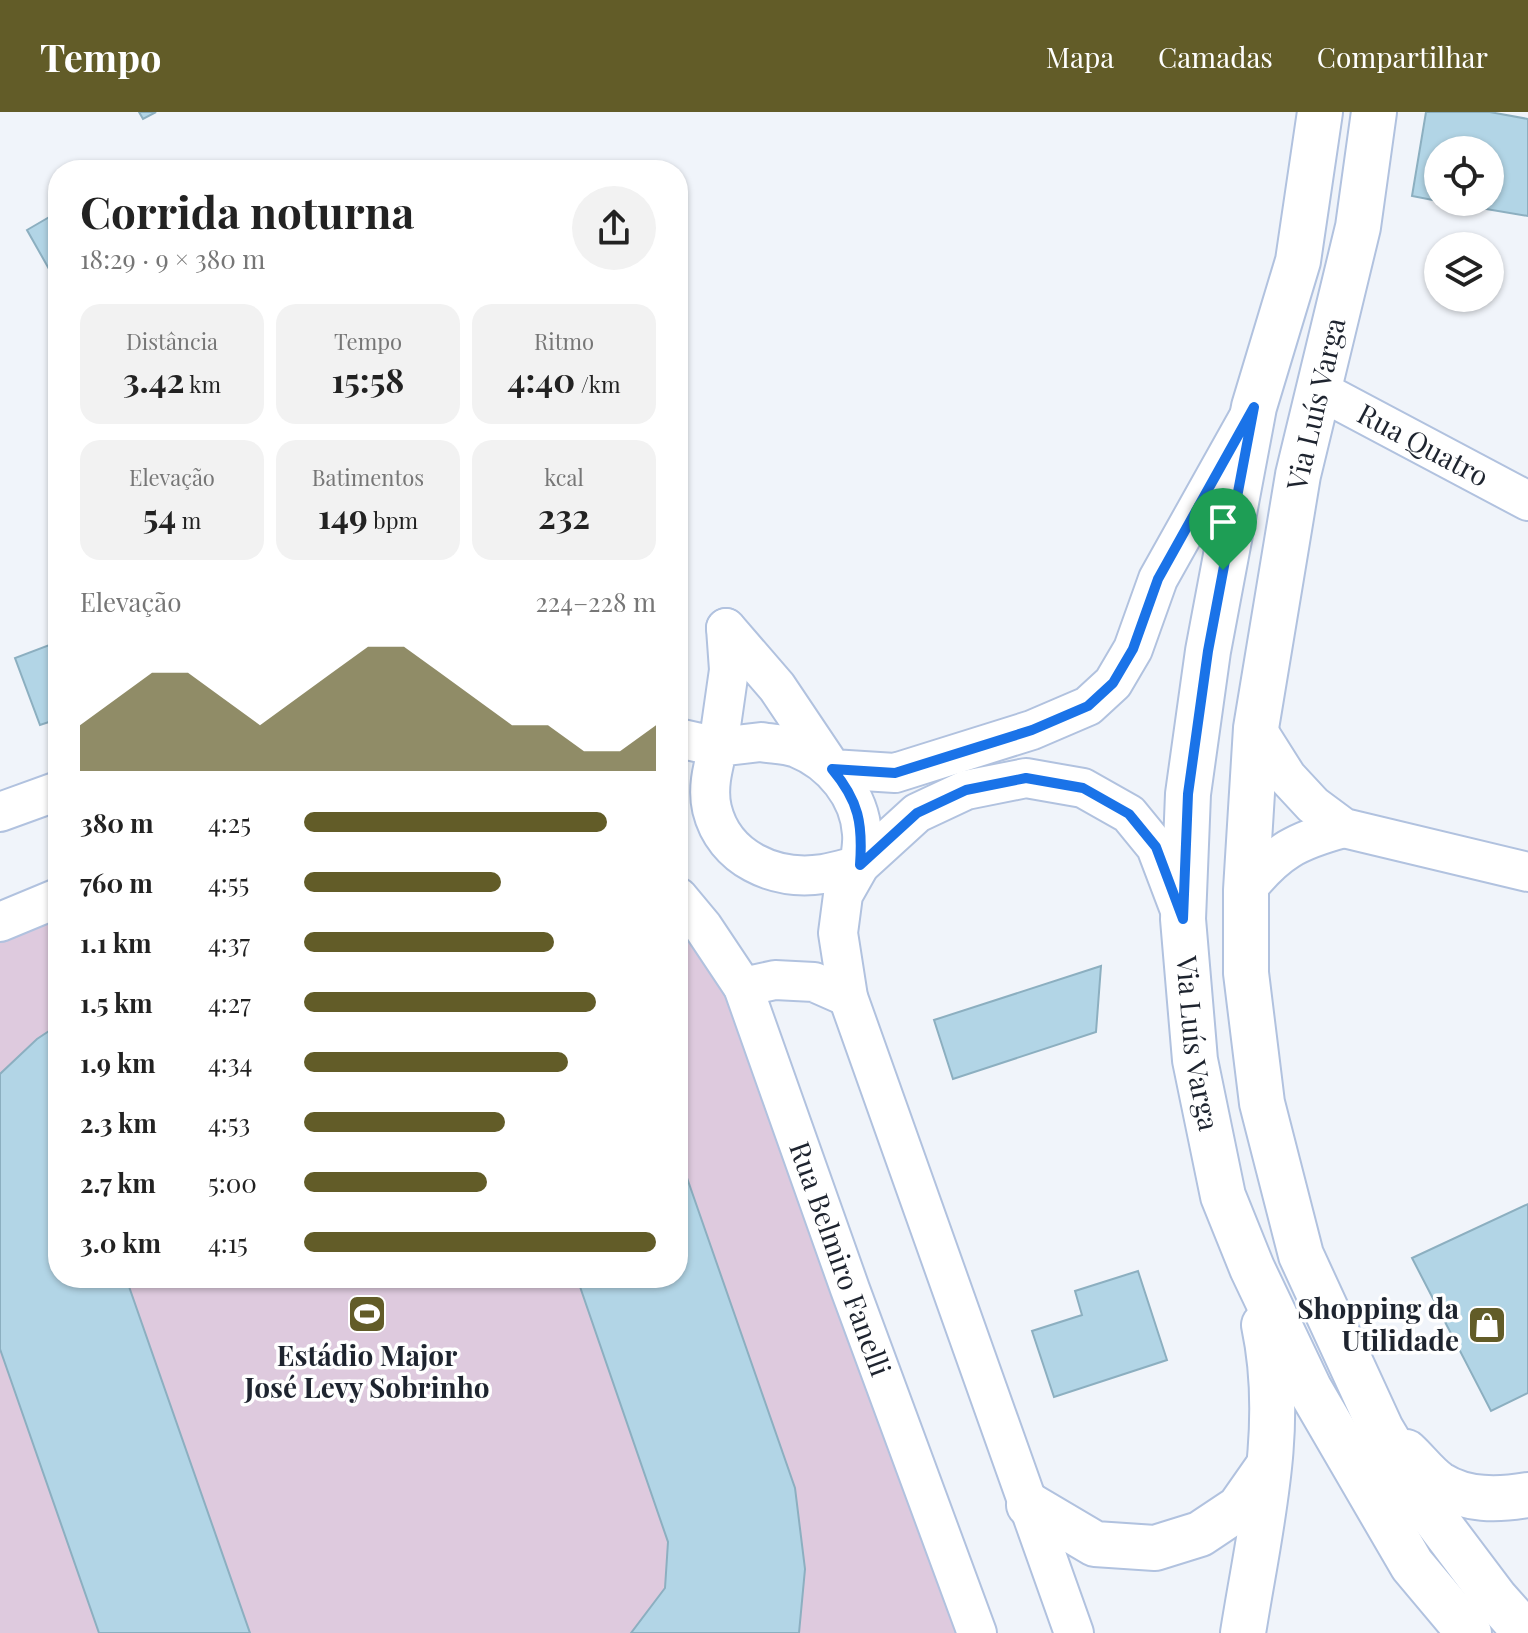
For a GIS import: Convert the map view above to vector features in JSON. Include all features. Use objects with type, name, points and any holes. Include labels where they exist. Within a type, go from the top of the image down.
[{"type":"main road","name":"Via Luís Varga","points":[[1320,112],[1298,261],[1254,407],[1208,651],[1188,794],[1183,919],[1195,1060],[1223,1196],[1252,1268],[1309,1388],[1412,1565],[1469,1633]]},
{"type":"main road","name":"Via Luís Varga","points":[[1374,112],[1358,227],[1298,475],[1256,728],[1246,890],[1246,973],[1262,1103],[1301,1255],[1381,1429],[1431,1513],[1495,1598],[1526,1633]]},
{"type":"main road","points":[[1243,1633],[1270,1463],[1274,1416],[1272,1363],[1252,1268]]},
{"type":"main road","points":[[1381,1429],[1439,1484],[1475,1498],[1505,1499],[1528,1495]]},
{"type":"main road","points":[[1029,1505],[1095,1544],[1155,1548],[1200,1534],[1239,1508],[1270,1463]]},
{"type":"street","name":"Rua Quatro","points":[[1317,389],[1528,501]]},
{"type":"street","points":[[702,761],[761,742],[797,748],[832,769],[895,773],[1032,730],[1088,706],[1113,683],[1133,649],[1158,579],[1254,407]]},
{"type":"street","points":[[726,628],[777,687],[844,784],[862,832],[860,865],[822,874],[784,874],[748,862],[724,838],[712,808],[702,761],[729,670],[726,628]]},
{"type":"street","points":[[1256,728],[1287,777],[1313,805],[1344,828],[1528,872]]},
{"type":"street","points":[[1074,1633],[848,997],[838,933],[843,895],[860,865],[917,813],[966,790],[1026,778],[1083,788],[1129,814],[1156,847],[1183,919]]},
{"type":"street","points":[[0,812],[48,795]]},
{"type":"street","points":[[1246,890],[1267,864],[1306,838],[1344,828]]},
{"type":"street","points":[[0,922],[48,902]]},
{"type":"street","name":"Rua Belmiro Fanelli","points":[[688,909],[743,987],[977,1633]]},
{"type":"street","points":[[743,987],[775,980],[814,982],[848,997]]},
{"type":"shaded area","name":"Estádio Major José Levy Sobrinho","points":[[48,919],[48,1288],[688,1288],[688,926],[732,990],[969,1633],[0,1633],[0,937]]},
{"type":"building","points":[[139,112],[156,112],[143,119]]},
{"type":"building","points":[[1426,112],[1490,112],[1528,119],[1528,216],[1504,212],[1504,136],[1424,136],[1424,198],[1412,196]]},
{"type":"building","points":[[48,218],[48,267],[27,230]]},
{"type":"building","points":[[48,646],[48,722],[40,725],[15,658]]},
{"type":"building","points":[[1101,966],[1096,1032],[953,1079],[934,1020]]},
{"type":"building","points":[[48,1032],[48,1288],[129,1288],[250,1633],[99,1633],[0,1349],[0,1074]]},
{"type":"building","points":[[688,1181],[795,1488],[805,1569],[799,1633],[631,1633],[665,1588],[668,1542],[580,1288],[688,1288]]},
{"type":"building","name":"Shopping da Utilidade","points":[[1528,1204],[1528,1393],[1491,1411],[1412,1258]]},
{"type":"building","points":[[1138,1271],[1167,1360],[1054,1397],[1032,1331],[1082,1315],[1075,1291]]},
{"type":"place","name":"Estádio Major José Levy Sobrinho","points":[[367,1314]]},
{"type":"place","name":"Shopping da Utilidade","points":[[1487,1325]]},
{"type":"route","points":[[1254,407],[1223,570],[1188,794],[1183,919],[1156,847],[1129,814],[1083,788],[1026,778],[966,790],[917,813],[860,865],[862,832],[854,803],[832,769],[895,773],[1032,730],[1088,706],[1113,683],[1133,649],[1158,579],[1254,407]]}]
